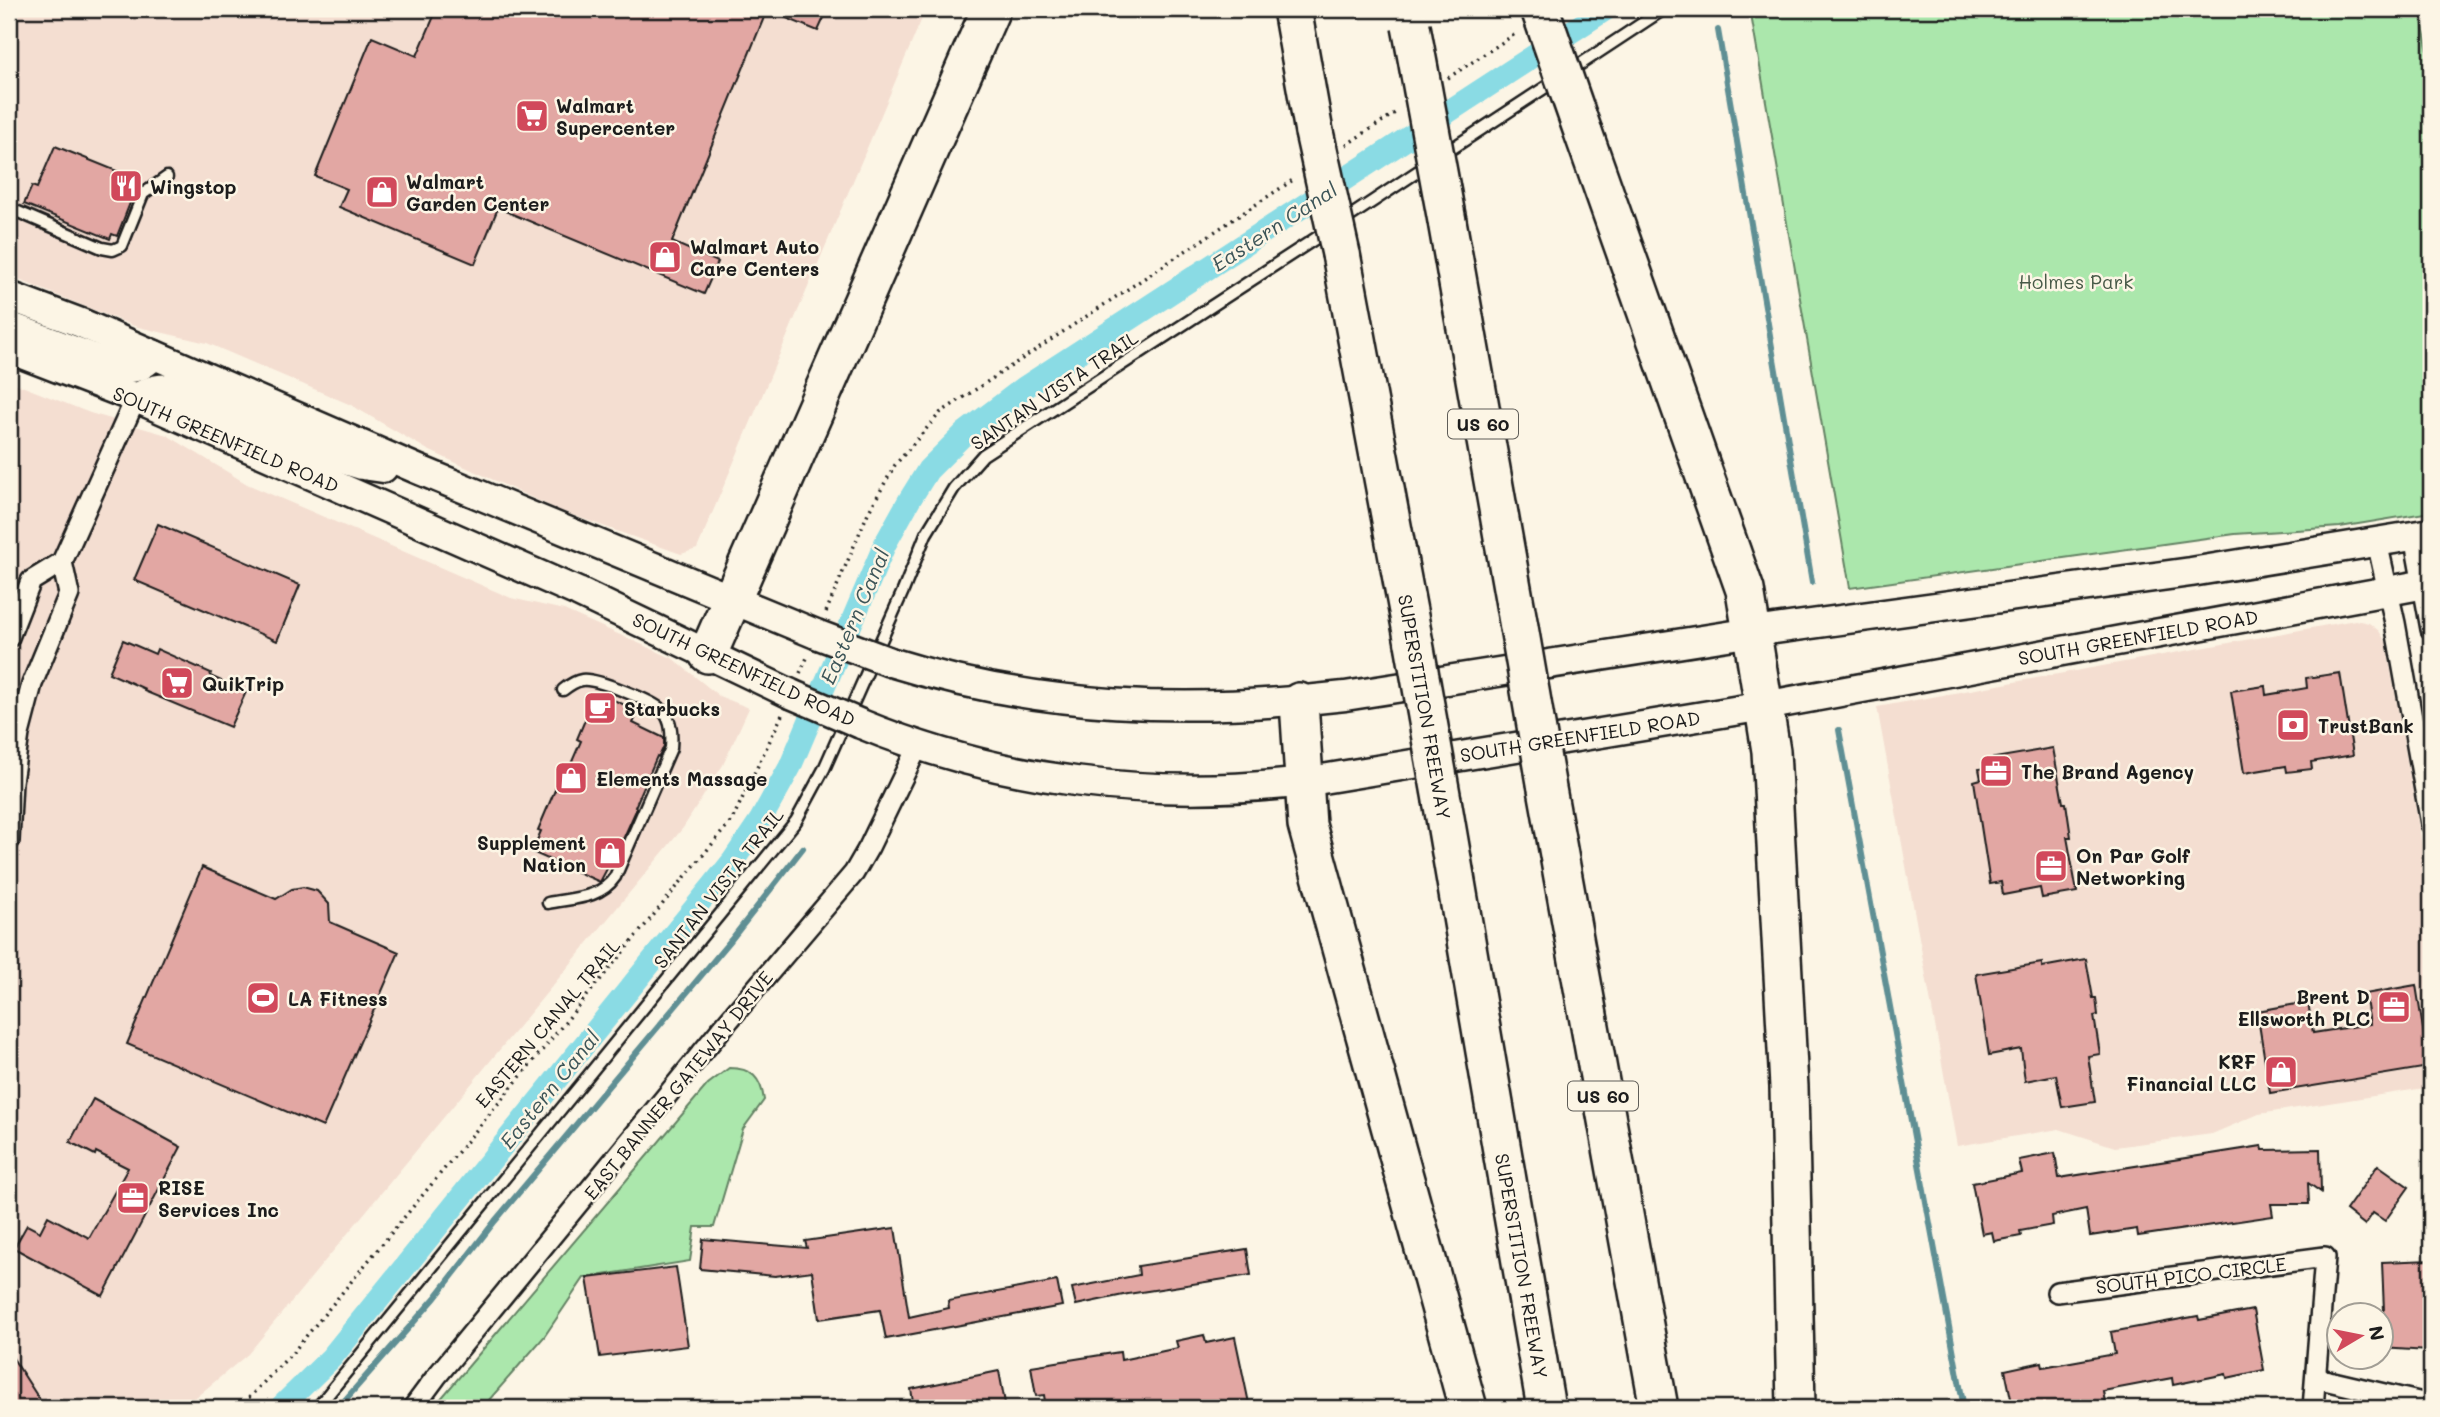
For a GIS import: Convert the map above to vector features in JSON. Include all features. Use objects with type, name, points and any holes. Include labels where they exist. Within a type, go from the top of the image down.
[{"type":"highway","points":[[708,654],[991,9]]},
{"type":"highway","name":"SUPERSTITION FREEWAY","points":[[1292,9],[1329,139],[1341,254],[1442,800],[1546,1408]]},
{"type":"highway","name":"US 60","points":[[1410,17],[1659,1408]]},
{"type":"highway","points":[[1529,20],[1583,132],[1745,590],[1771,751],[1789,1087],[1796,1408]]},
{"type":"highway","points":[[1299,702],[1307,825],[1468,1408]]},
{"type":"main road","points":[[9,296],[81,323],[434,476],[732,599],[819,627],[890,662],[987,687],[1100,704],[1210,707],[1299,702],[1753,632],[2191,572],[2423,534]]},
{"type":"main road","points":[[9,326],[117,367],[138,368],[154,355]]},
{"type":"main road","name":"SOUTH GREENFIELD ROAD","points":[[9,349],[136,398],[578,592],[791,694],[861,724],[918,746],[995,768],[1075,782],[1196,790],[1304,782],[1764,706],[2427,584]]},
{"type":"main road","points":[[136,398],[167,387],[329,455],[362,465],[434,476]]},
{"type":"street","points":[[9,637],[31,581],[62,562],[136,398]]},
{"type":"street","points":[[2423,534],[2431,629]]},
{"type":"street","points":[[2377,542],[2395,623],[2431,824]]},
{"type":"street","points":[[9,841],[12,782],[19,734],[32,684],[69,594],[62,562]]},
{"type":"street","name":"EAST BANNER GATEWAY DRIVE","points":[[413,1408],[853,873],[918,746]]},
{"type":"street","name":"SOUTH PICO CIRCLE","points":[[2057,1292],[2325,1257],[2316,1378]]},
{"type":"street","points":[[2313,1408],[2316,1378],[2431,1405]]},
{"type":"lane","name":"SANTAN VISTA TRAIL","points":[[317,1408],[796,821],[824,769],[926,534],[954,488],[983,455],[1664,9]]},
{"type":"lane","points":[[9,208],[102,248],[113,250],[122,246],[143,194],[167,177]]},
{"type":"lane","points":[[548,902],[594,895],[607,889],[671,748],[672,736],[667,718],[654,705],[584,679],[563,690]]},
{"type":"path","points":[[1437,85],[1529,20]]},
{"type":"path","points":[[1329,139],[1402,108]]},
{"type":"path","name":"EASTERN CANAL TRAIL","points":[[239,1408],[294,1351],[732,821],[791,694],[868,513],[895,465],[940,413],[1298,177]]},
{"type":"shaded area","points":[[9,9],[926,9],[697,549],[681,554],[561,511],[428,450],[351,405],[207,343],[134,326],[9,276]]},
{"type":"shaded area","points":[[9,381],[90,413],[167,435],[247,484],[511,598],[564,610],[672,658],[719,696],[749,708],[723,765],[683,828],[248,1354],[183,1408],[9,1408]]},
{"type":"shaded area","points":[[2355,620],[2369,623],[2379,631],[2386,642],[2431,895],[2431,1087],[2259,1114],[2212,1134],[2115,1147],[2059,1129],[1957,1146],[1877,707]]},
{"type":"green space","name":"Holmes Park","points":[[1750,9],[2420,9],[2431,69],[2431,512],[2340,527],[2235,534],[1850,588]]},
{"type":"green space","points":[[729,1068],[744,1070],[754,1076],[758,1080],[764,1100],[743,1129],[714,1227],[695,1227],[690,1261],[584,1278],[544,1337],[482,1408],[433,1408],[708,1084]]},
{"type":"building","name":"Walmart Supercenter","points":[[437,9],[828,9],[818,31],[767,10],[672,242],[718,262],[704,294],[498,208],[475,264],[339,207],[347,189],[315,176],[372,37],[417,56]]},
{"type":"building","points":[[55,146],[139,180],[117,236],[112,234],[110,239],[24,204],[32,186],[37,188]]},
{"type":"building","name":"QuikTrip","points":[[158,524],[300,585],[277,641],[134,580]]},
{"type":"building","name":"QuikTrip","points":[[123,640],[155,654],[157,649],[246,692],[230,727],[144,691],[145,689],[109,673]]},
{"type":"building","name":"TrustBank","points":[[2340,673],[2353,755],[2311,762],[2312,769],[2287,772],[2286,766],[2244,773],[2231,691],[2265,686],[2266,695],[2307,688],[2306,678]]},
{"type":"building","points":[[601,694],[639,711],[633,723],[664,738],[664,746],[659,757],[657,756],[612,864],[610,863],[600,882],[532,852],[541,831],[538,830],[560,778],[564,780],[581,741],[577,739],[590,703]]},
{"type":"building","points":[[2053,748],[2063,803],[2066,803],[2071,837],[2067,837],[2077,892],[2042,898],[2040,888],[2003,895],[2001,882],[1990,884],[1974,781],[1981,779],[1979,769],[1990,767],[1989,759]]},
{"type":"building","name":"LA Fitness","points":[[202,867],[276,899],[292,889],[303,887],[317,891],[329,904],[330,922],[399,952],[323,1127],[127,1044]]},
{"type":"building","points":[[2086,959],[2098,1015],[2094,1016],[2100,1054],[2088,1056],[2095,1102],[2062,1107],[2056,1075],[2025,1081],[2021,1049],[1989,1055],[1976,974]]},
{"type":"building","points":[[2416,985],[2429,1067],[2270,1093],[2257,1011],[2308,1002],[2313,1033],[2370,1024],[2365,994]]},
{"type":"building","name":"RISE Services Inc","points":[[93,1099],[181,1147],[103,1296],[14,1248],[27,1225],[40,1232],[48,1216],[89,1238],[128,1168],[70,1142]]},
{"type":"building","points":[[2262,1146],[2263,1150],[2320,1149],[2321,1192],[2308,1183],[2309,1204],[2271,1204],[2273,1216],[2138,1236],[2137,1229],[2090,1236],[2086,1209],[2052,1216],[2053,1225],[2020,1231],[2021,1236],[1994,1241],[1992,1232],[1982,1234],[1972,1183],[2022,1173],[2019,1160],[2055,1153],[2059,1178]]},
{"type":"building","points":[[2378,1165],[2409,1187],[2385,1221],[2373,1213],[2365,1225],[2346,1210]]},
{"type":"building","points":[[895,1228],[909,1317],[949,1308],[948,1301],[1057,1281],[1062,1306],[886,1339],[880,1310],[819,1319],[812,1271],[775,1276],[700,1269],[703,1239],[807,1248],[805,1241]]},
{"type":"building","points":[[1247,1249],[1251,1275],[1076,1305],[1072,1288],[1139,1275],[1138,1266]]},
{"type":"building","points":[[2431,1260],[2428,1351],[2394,1349],[2394,1302],[2384,1302],[2382,1262]]},
{"type":"building","points":[[676,1267],[688,1346],[600,1357],[587,1278]]},
{"type":"building","points":[[2253,1310],[2264,1370],[2227,1378],[2226,1374],[2173,1385],[2172,1378],[2103,1391],[2106,1408],[2013,1408],[2005,1370],[2042,1362],[2043,1367],[2115,1354],[2111,1332],[2198,1316],[2199,1320]]},
{"type":"building","points":[[1204,1335],[1206,1343],[1235,1337],[1250,1408],[1046,1408],[1044,1395],[1036,1396],[1031,1366],[1120,1352],[1121,1360],[1178,1348],[1176,1341]]},
{"type":"building","points":[[9,1352],[45,1408],[9,1408]]},
{"type":"building","points":[[999,1371],[1005,1403],[998,1404],[999,1408],[914,1408],[911,1389]]},
{"type":"waterway","name":"Eastern Canal","points":[[280,1408],[331,1358],[733,861],[760,821],[790,767],[885,544],[928,470],[965,433],[1024,388],[1606,9]]},
{"type":"waterway","points":[[1718,30],[1812,582]]},
{"type":"waterway","points":[[1839,730],[1964,1408]]},
{"type":"waterway","points":[[338,1408],[435,1298],[495,1221],[731,940],[803,848]]},
{"type":"place","name":"Walmart Supercenter","points":[[532,116]]},
{"type":"place","name":"Wingstop","points":[[126,186]]},
{"type":"place","name":"Walmart Garden Center","points":[[382,192]]},
{"type":"place","name":"Walmart Auto Care Centers","points":[[665,257]]},
{"type":"place","name":"QuikTrip","points":[[177,683]]},
{"type":"place","name":"Starbucks","points":[[600,708]]},
{"type":"place","name":"TrustBank","points":[[2293,725]]},
{"type":"place","name":"The Brand Agency","points":[[1996,771]]},
{"type":"place","name":"Elements Massage","points":[[571,778]]},
{"type":"place","name":"Supplement Nation","points":[[610,853]]},
{"type":"place","name":"On Par Golf Networking","points":[[2051,866]]},
{"type":"place","name":"LA Fitness","points":[[263,998]]},
{"type":"place","name":"Brent D Ellsworth PLC","points":[[2394,1007]]},
{"type":"place","name":"KRF Financial LLC","points":[[2281,1072]]},
{"type":"place","name":"RISE Services Inc","points":[[133,1198]]}]
